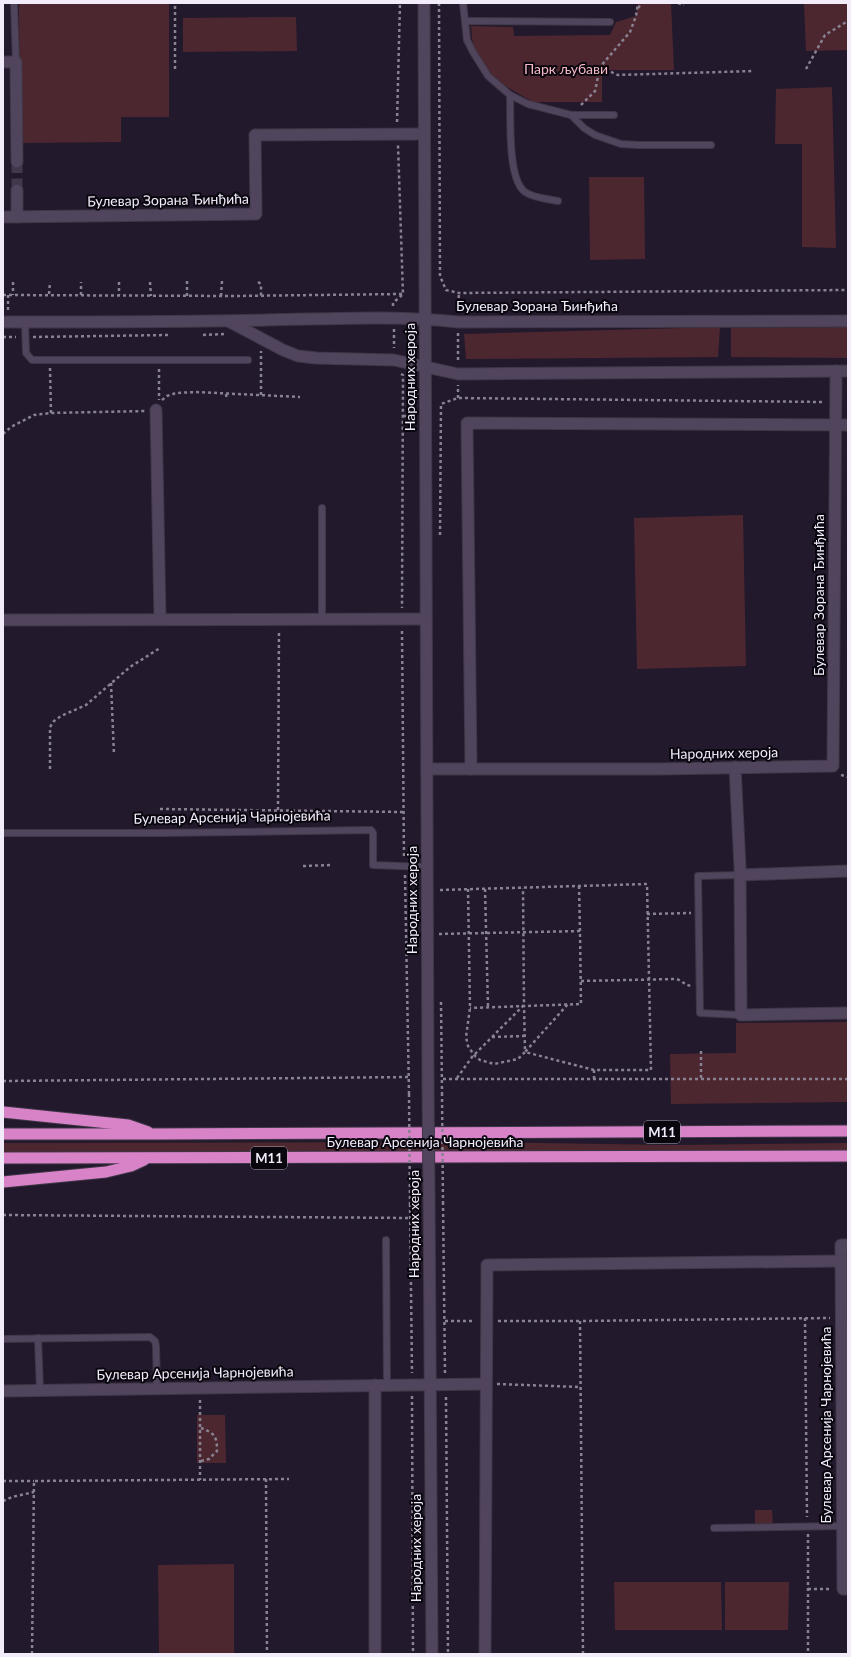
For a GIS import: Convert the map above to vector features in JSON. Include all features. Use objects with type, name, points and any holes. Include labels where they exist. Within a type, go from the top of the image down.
[{"type":"highway","points":[[3,1112],[128,1125],[152,1134]]},
{"type":"highway","name":"Булевар Арсенија Чарнојевића","points":[[3,1134],[848,1131]]},
{"type":"highway","name":"Булевар Арсенија Чарнојевића","points":[[3,1158],[848,1156]]},
{"type":"highway","points":[[3,1182],[106,1172],[132,1166],[147,1158]]},
{"type":"street","name":"Народних хероја","points":[[424,3],[426,769],[432,1654]]},
{"type":"street","points":[[3,62],[16,62],[17,162]]},
{"type":"street","points":[[397,135],[424,134]]},
{"type":"street","name":"Булевар Зорана Ђинђића","points":[[3,217],[256,214],[255,135],[397,135]]},
{"type":"street","points":[[17,190],[18,216]]},
{"type":"street","name":"Булевар Зорана Ђинђића","points":[[3,322],[425,318],[458,322],[848,321]]},
{"type":"street","name":"Булевар Зорана Ђинђића","points":[[227,321],[283,350],[298,356],[316,358],[394,360],[409,362],[458,374],[848,371]]},
{"type":"street","name":"Булевар Зорана Ђинђића","points":[[833,766],[836,371]]},
{"type":"street","points":[[158,407],[160,619]]},
{"type":"street","points":[[471,769],[467,424],[848,425]]},
{"type":"street","points":[[3,620],[426,619]]},
{"type":"street","name":"Народних хероја","points":[[426,769],[660,769],[833,766]]},
{"type":"street","points":[[735,767],[740,875],[741,1015],[848,1013]]},
{"type":"street","points":[[740,875],[848,871]]},
{"type":"street","name":"Булевар Арсенија Чарнојевића","points":[[845,1589],[842,1526],[841,1245],[848,1245]]},
{"type":"street","points":[[485,1654],[488,1265],[841,1261]]},
{"type":"street","name":"Булевар Арсенија Чарнојевића","points":[[3,1391],[387,1384],[486,1384]]},
{"type":"street","points":[[375,1385],[375,1654]]},
{"type":"lane","points":[[14,3],[16,62]]},
{"type":"lane","points":[[463,3],[467,40],[479,64],[488,76],[510,95],[528,104],[571,116],[614,115]]},
{"type":"lane","points":[[465,21],[610,22]]},
{"type":"lane","points":[[510,95],[512,164],[518,182],[525,192],[558,201]]},
{"type":"lane","points":[[571,116],[584,128],[595,135],[621,144],[711,145]]},
{"type":"lane","points":[[25,322],[26,353],[32,360],[248,360]]},
{"type":"lane","points":[[322,508],[322,619]]},
{"type":"lane","name":"Булевар Арсенија Чарнојевића","points":[[3,833],[160,833],[371,830],[373,833],[373,865],[427,867]]},
{"type":"lane","points":[[740,875],[698,876],[700,1013],[741,1015]]},
{"type":"lane","points":[[386,1240],[387,1384]]},
{"type":"lane","points":[[3,1339],[150,1336],[156,1346],[157,1388]]},
{"type":"lane","points":[[38,1338],[40,1390]]},
{"type":"lane","points":[[714,1528],[842,1526]]},
{"type":"path","points":[[175,3],[175,69]]},
{"type":"path","points":[[3,295],[262,296],[402,294],[396,115],[400,3]]},
{"type":"path","points":[[438,3],[440,276],[446,290],[459,293],[848,290]]},
{"type":"path","points":[[638,3],[638,9]]},
{"type":"path","points":[[571,116],[595,91],[600,67],[630,32],[638,9],[642,3]]},
{"type":"path","points":[[678,3],[684,5]]},
{"type":"path","points":[[806,68],[825,35],[848,21]]},
{"type":"path","points":[[600,67],[618,75],[754,71]]},
{"type":"path","points":[[187,281],[187,296]]},
{"type":"path","points":[[221,296],[222,281]]},
{"type":"path","points":[[13,282],[13,295]]},
{"type":"path","points":[[49,294],[50,282]]},
{"type":"path","points":[[81,282],[81,295]]},
{"type":"path","points":[[119,282],[119,295]]},
{"type":"path","points":[[150,282],[150,296]]},
{"type":"path","points":[[258,282],[261,284],[262,296]]},
{"type":"path","points":[[458,398],[459,293]]},
{"type":"path","points":[[199,335],[230,334]]},
{"type":"path","points":[[3,337],[175,335]]},
{"type":"path","points":[[261,395],[262,348],[267,352]]},
{"type":"path","points":[[49,361],[51,413]]},
{"type":"path","points":[[3,434],[34,415],[158,407],[159,361]]},
{"type":"path","points":[[398,372],[403,375],[402,620],[404,866],[411,1218],[413,1654]]},
{"type":"path","points":[[171,393],[196,392],[300,397]]},
{"type":"path","points":[[226,394],[227,400]]},
{"type":"path","points":[[441,417],[441,404],[458,398],[835,402]]},
{"type":"path","points":[[278,810],[280,705],[279,619]]},
{"type":"path","points":[[50,769],[50,727],[54,721],[61,716],[86,705],[130,667],[160,648]]},
{"type":"path","points":[[111,683],[114,755]]},
{"type":"path","points":[[160,809],[404,812]]},
{"type":"path","points":[[303,866],[333,865]]},
{"type":"path","points":[[440,890],[647,884],[651,1070],[594,1070],[524,1052]]},
{"type":"path","points":[[470,1008],[488,1006],[581,1004],[579,886]]},
{"type":"path","points":[[523,887],[524,1052]]},
{"type":"path","points":[[468,889],[470,1008],[466,1037],[468,1046],[474,1055],[486,1063],[494,1064],[518,1059],[568,1004]]},
{"type":"path","points":[[484,889],[488,1006]]},
{"type":"path","points":[[647,914],[678,913]]},
{"type":"path","points":[[436,934],[580,931]]},
{"type":"path","points":[[581,981],[678,979],[686,985]]},
{"type":"path","points":[[457,1079],[474,1055],[524,1005]]},
{"type":"path","points":[[492,1038],[524,1036]]},
{"type":"path","points":[[701,1051],[701,1079]]},
{"type":"path","points":[[594,1070],[594,1079]]},
{"type":"path","points":[[3,1081],[409,1077]]},
{"type":"path","points":[[443,1079],[848,1079]]},
{"type":"path","points":[[442,1093],[448,1654]]},
{"type":"path","points":[[3,1215],[411,1218]]},
{"type":"path","points":[[805,1318],[808,1654]]},
{"type":"path","points":[[487,1321],[841,1318]]},
{"type":"path","points":[[445,1321],[463,1321]]},
{"type":"path","points":[[580,1321],[583,1654]]},
{"type":"path","points":[[486,1384],[580,1387]]},
{"type":"path","points":[[200,1388],[200,1480]]},
{"type":"path","points":[[201,1428],[211,1431],[217,1440],[217,1451],[209,1459],[201,1461]]},
{"type":"path","points":[[266,1479],[267,1654]]},
{"type":"path","points":[[3,1481],[290,1479]]},
{"type":"path","points":[[32,1654],[34,1481]]},
{"type":"path","points":[[3,1501],[12,1497],[34,1492]]},
{"type":"path","points":[[808,1589],[845,1589]]},
{"type":"green space","points":[[19,3],[169,3],[169,117],[121,117],[121,142],[20,143]]},
{"type":"green space","name":"Парк љубави","points":[[638,3],[671,3],[674,70],[602,70],[602,102],[533,102],[495,80],[476,55],[471,26],[513,27],[514,36],[610,35],[616,22],[636,16]]},
{"type":"green space","points":[[804,3],[848,3],[848,50],[806,51]]},
{"type":"green space","points":[[296,17],[297,51],[183,52],[183,18]]},
{"type":"green space","points":[[832,87],[836,248],[802,247],[802,144],[775,144],[776,89]]},
{"type":"green space","points":[[589,177],[644,177],[645,259],[590,260]]},
{"type":"green space","points":[[720,327],[718,357],[466,359],[464,334]]},
{"type":"green space","points":[[848,327],[848,358],[731,357],[731,328]]},
{"type":"green space","points":[[743,515],[746,666],[637,669],[634,518]]},
{"type":"green space","points":[[848,1022],[848,1102],[671,1104],[670,1054],[736,1053],[736,1023]]},
{"type":"green space","points":[[482,1142],[670,1145],[848,1143],[848,1153],[3,1152],[3,1143]]},
{"type":"green space","points":[[197,1415],[225,1415],[226,1463],[197,1463]]},
{"type":"green space","points":[[755,1510],[772,1510],[773,1526],[755,1526]]},
{"type":"green space","points":[[234,1564],[234,1654],[159,1654],[158,1565]]},
{"type":"green space","points":[[614,1582],[721,1582],[722,1630],[615,1630]]},
{"type":"green space","points":[[725,1582],[789,1582],[788,1630],[725,1630]]},
{"type":"tunnel","points":[[17,162],[17,190]]}]
